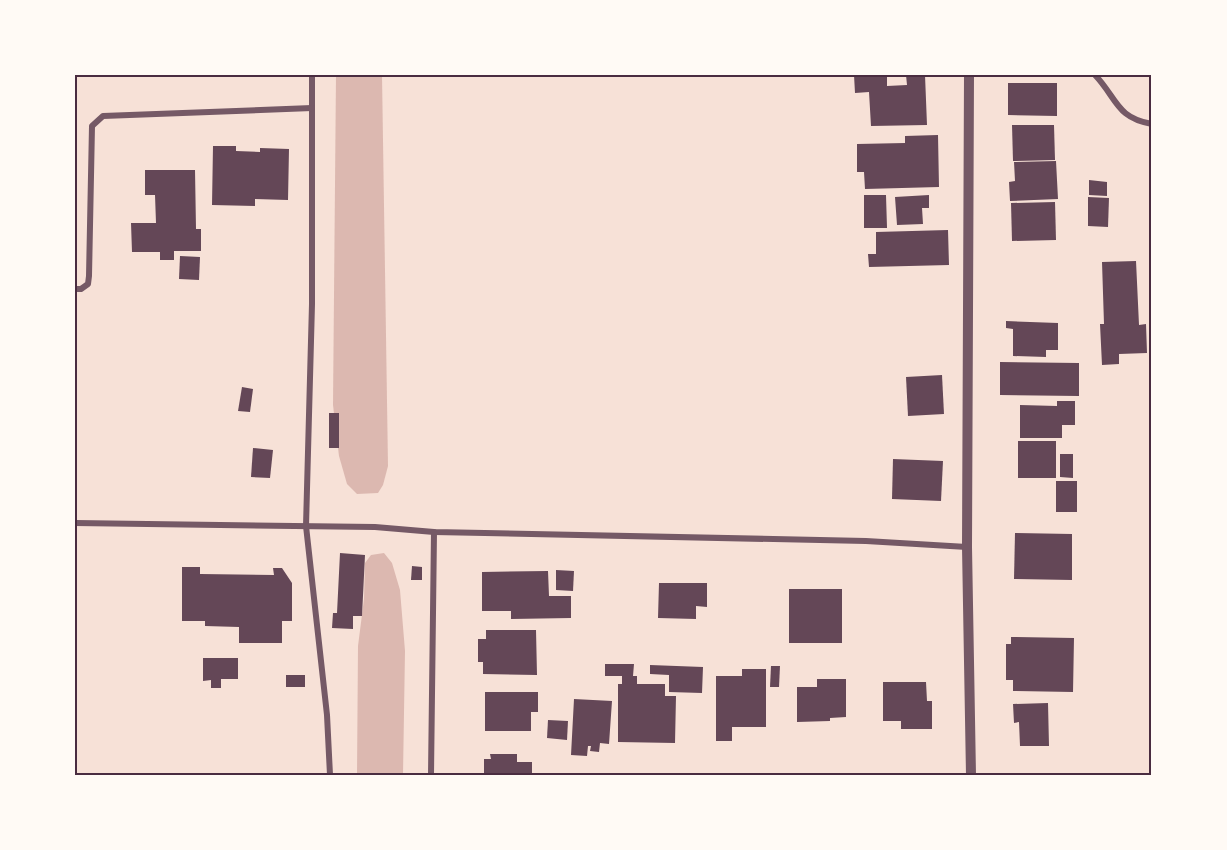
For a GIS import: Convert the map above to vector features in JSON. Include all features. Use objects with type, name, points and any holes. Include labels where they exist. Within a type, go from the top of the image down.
[{"type":"street","points":[[312,75],[312,304],[306,526],[327,716],[330,775]]},
{"type":"street","points":[[969,75],[967,547],[971,775]]},
{"type":"street","points":[[1095,75],[1121,110],[1136,121],[1152,124]]},
{"type":"street","points":[[75,289],[81,289],[88,284],[89,276],[92,126],[96,121],[103,116],[312,108]]},
{"type":"street","points":[[75,523],[375,527],[434,532],[866,541],[967,547]]},
{"type":"street","points":[[431,775],[434,532]]},
{"type":"shaded area","points":[[336,75],[382,75],[388,466],[383,485],[378,493],[357,494],[347,484],[339,456],[333,405]]},
{"type":"shaded area","points":[[384,553],[392,563],[400,590],[405,651],[403,775],[357,775],[358,646],[364,599],[365,563],[371,555]]},
{"type":"building","points":[[854,75],[887,75],[887,86],[907,85],[906,75],[925,75],[927,125],[871,126],[869,92],[855,93]]},
{"type":"building","points":[[1008,83],[1057,83],[1057,116],[1008,115]]},
{"type":"building","points":[[1012,125],[1054,125],[1055,160],[1013,161]]},
{"type":"building","points":[[938,135],[939,187],[865,189],[864,172],[857,172],[857,144],[905,143],[905,136]]},
{"type":"building","points":[[213,146],[236,146],[236,151],[260,152],[260,148],[289,149],[288,200],[255,199],[255,206],[212,205]]},
{"type":"building","points":[[1056,161],[1058,199],[1010,201],[1009,182],[1015,181],[1014,162]]},
{"type":"building","points":[[145,170],[195,170],[196,229],[201,229],[201,251],[174,251],[174,260],[160,260],[160,252],[132,252],[131,223],[156,223],[155,195],[145,195]]},
{"type":"building","points":[[1089,180],[1107,182],[1107,196],[1089,195]]},
{"type":"building","points":[[864,195],[886,195],[887,228],[864,228]]},
{"type":"building","points":[[929,195],[929,208],[922,208],[923,224],[897,225],[895,197]]},
{"type":"building","points":[[1088,197],[1109,198],[1108,227],[1088,226]]},
{"type":"building","points":[[1055,202],[1056,240],[1012,241],[1011,203]]},
{"type":"building","points":[[948,230],[949,265],[869,267],[868,254],[876,254],[876,232]]},
{"type":"building","points":[[180,256],[200,257],[199,280],[179,279]]},
{"type":"building","points":[[1136,261],[1139,325],[1146,324],[1147,353],[1119,354],[1119,364],[1102,365],[1100,324],[1104,324],[1102,262]]},
{"type":"building","points":[[1006,321],[1058,323],[1058,350],[1046,350],[1046,357],[1013,356],[1013,329],[1006,328]]},
{"type":"building","points":[[1000,362],[1079,363],[1079,396],[1000,395]]},
{"type":"building","points":[[942,375],[944,414],[908,416],[906,377]]},
{"type":"building","points":[[242,387],[253,389],[250,412],[238,411]]},
{"type":"building","points":[[1057,401],[1075,401],[1075,425],[1062,425],[1062,438],[1020,438],[1020,405],[1057,406]]},
{"type":"building","points":[[329,413],[339,413],[339,448],[329,448]]},
{"type":"building","points":[[1018,441],[1056,441],[1056,478],[1018,478]]},
{"type":"building","points":[[253,448],[273,450],[270,478],[251,477]]},
{"type":"building","points":[[1060,454],[1073,454],[1073,478],[1060,477]]},
{"type":"building","points":[[893,459],[943,461],[941,501],[892,499]]},
{"type":"building","points":[[1056,481],[1077,481],[1077,512],[1056,512]]},
{"type":"building","points":[[1015,533],[1072,534],[1072,580],[1014,579]]},
{"type":"building","points":[[340,553],[365,555],[362,616],[353,616],[353,629],[332,628],[333,613],[337,613]]},
{"type":"building","points":[[412,566],[422,567],[422,580],[411,580]]},
{"type":"building","points":[[182,567],[200,567],[200,574],[274,575],[273,568],[282,568],[292,583],[292,621],[282,621],[282,643],[239,643],[239,627],[205,626],[205,621],[182,621]]},
{"type":"building","points":[[556,570],[574,571],[573,591],[556,590]]},
{"type":"building","points":[[548,571],[549,596],[571,596],[571,618],[511,619],[511,611],[482,611],[482,572]]},
{"type":"building","points":[[659,583],[707,583],[707,607],[696,606],[696,619],[658,618]]},
{"type":"building","points":[[789,589],[842,589],[842,643],[789,643]]},
{"type":"building","points":[[486,630],[536,630],[537,675],[483,674],[483,662],[478,662],[478,639],[486,639]]},
{"type":"building","points":[[1011,637],[1074,638],[1073,692],[1013,691],[1013,680],[1006,680],[1006,644],[1011,644]]},
{"type":"building","points":[[203,658],[238,658],[238,679],[221,679],[221,688],[211,688],[211,680],[203,681]]},
{"type":"building","points":[[605,664],[634,664],[633,676],[637,676],[637,684],[665,684],[665,696],[676,696],[675,743],[618,742],[618,684],[622,684],[622,676],[605,676]]},
{"type":"building","points":[[650,665],[703,667],[702,693],[669,692],[669,675],[650,674]]},
{"type":"building","points":[[771,666],[780,666],[779,687],[770,687]]},
{"type":"building","points":[[742,669],[766,669],[766,727],[732,727],[732,741],[716,741],[716,676],[742,676]]},
{"type":"building","points":[[286,675],[305,675],[305,687],[286,687]]},
{"type":"building","points":[[817,679],[846,679],[846,717],[830,718],[830,721],[797,722],[797,687],[817,687]]},
{"type":"building","points":[[883,682],[926,682],[927,701],[932,701],[932,729],[901,729],[901,721],[883,721]]},
{"type":"building","points":[[485,692],[538,692],[538,712],[531,712],[531,731],[485,731]]},
{"type":"building","points":[[574,699],[612,701],[609,744],[600,743],[599,752],[590,751],[591,746],[588,746],[587,756],[571,755]]},
{"type":"building","points":[[1048,703],[1049,746],[1020,746],[1019,722],[1014,723],[1013,704]]},
{"type":"building","points":[[548,720],[568,721],[567,740],[547,738]]},
{"type":"building","points":[[490,754],[517,754],[517,762],[532,762],[532,775],[484,775],[484,759],[491,759]]}]
